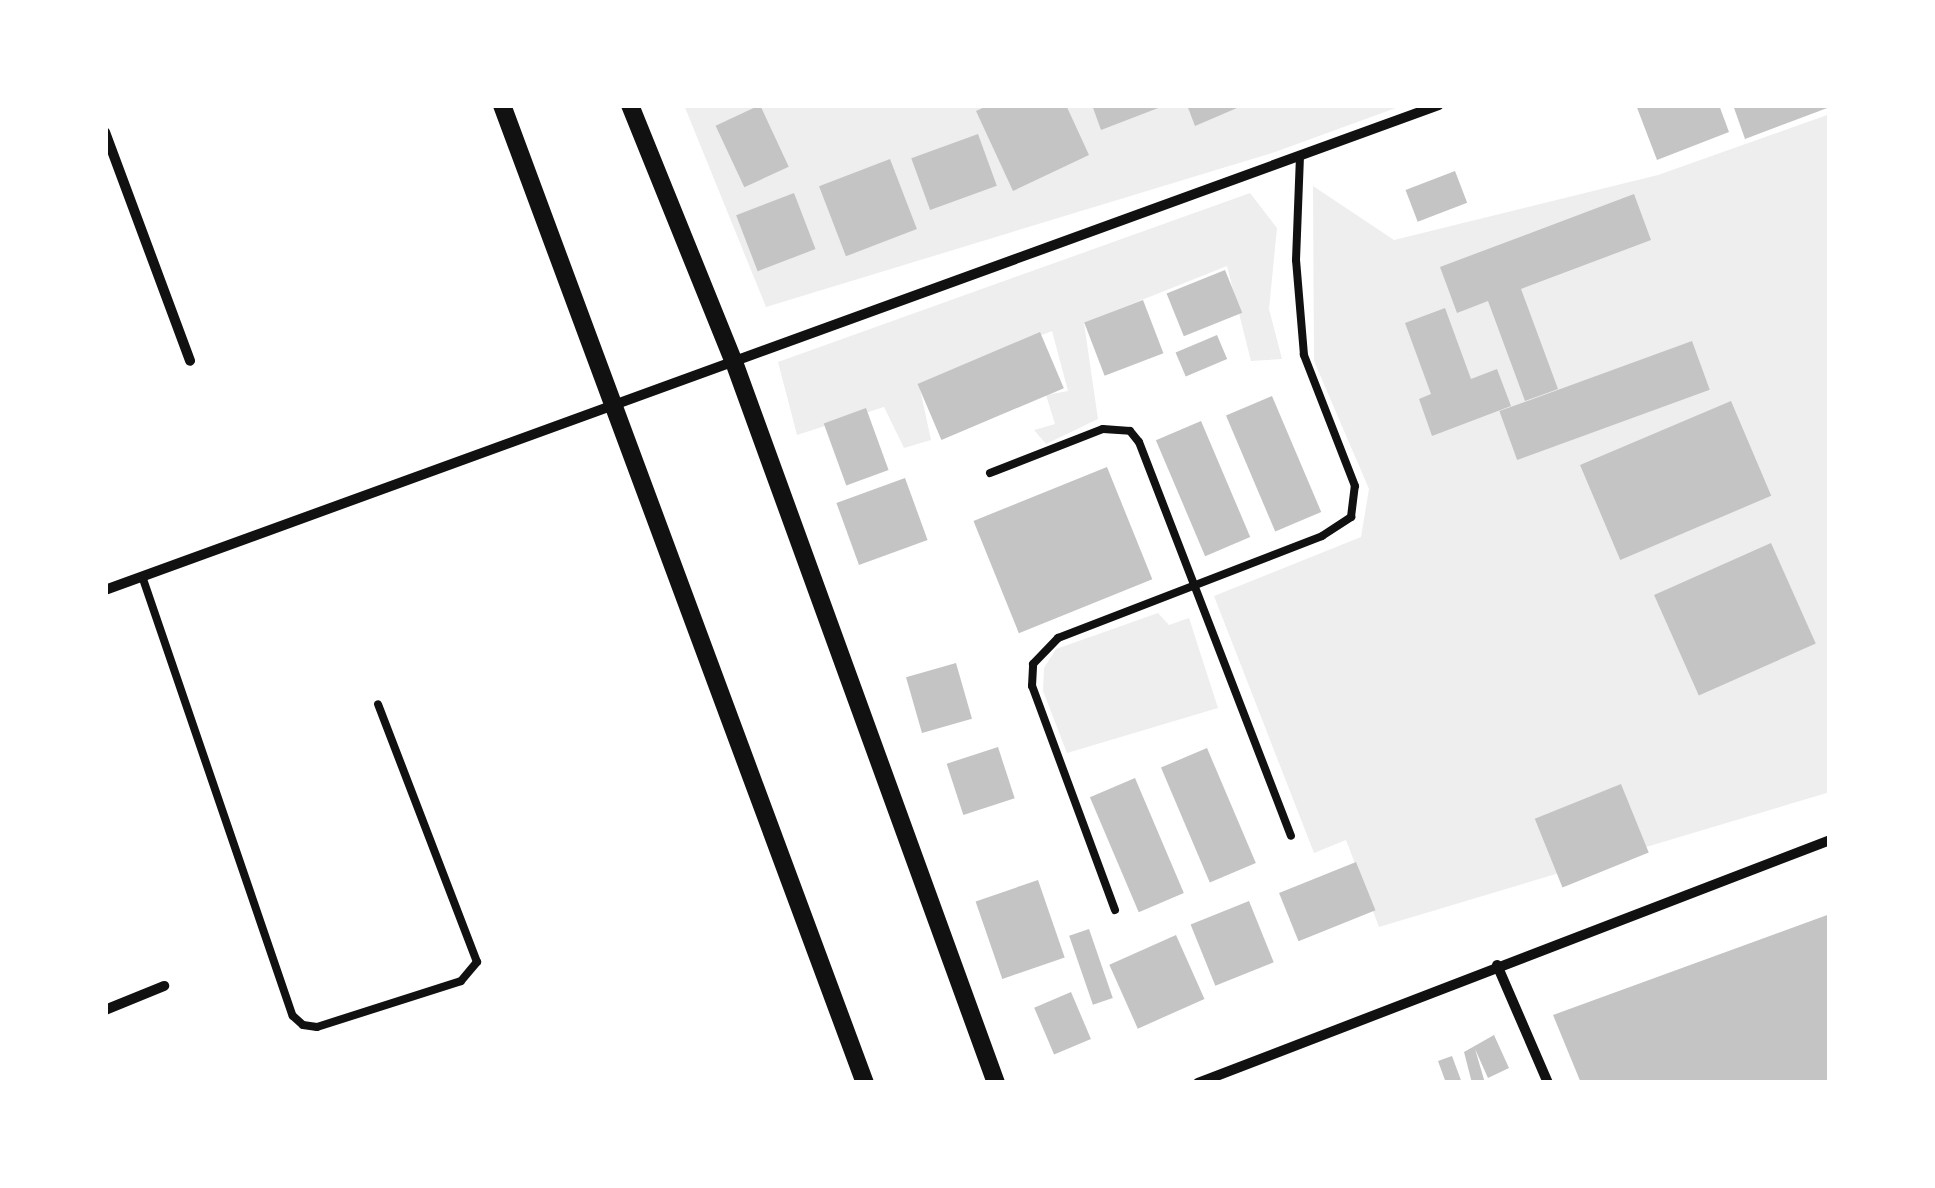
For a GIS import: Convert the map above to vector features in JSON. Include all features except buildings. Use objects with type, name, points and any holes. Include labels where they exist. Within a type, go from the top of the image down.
[{"type":"street","points":[[502,105],[865,1083]]},
{"type":"street","points":[[630,105],[734,362],[996,1083]]},
{"type":"street","points":[[105,590],[1439,105]]},
{"type":"street","points":[[105,132],[190,361]]},
{"type":"street","points":[[1198,1083],[1830,840]]},
{"type":"street","points":[[1497,965],[1548,1083]]},
{"type":"street","points":[[105,1010],[164,986]]},
{"type":"lane","points":[[1115,910],[1032,686],[1034,664],[1058,638],[1344,527],[1355,507],[1355,486],[1304,356],[1296,260],[1300,156]]},
{"type":"lane","points":[[990,473],[1103,429],[1130,431],[1292,836]]},
{"type":"lane","points":[[142,576],[293,1016],[303,1025],[317,1027],[461,981],[477,962],[378,704]]},
{"type":"shaded area","points":[[684,105],[1404,105],[1275,152],[766,307]]},
{"type":"shaded area","points":[[1830,114],[1830,792],[1379,927],[1346,840],[1314,853],[1214,596],[1361,537],[1369,489],[1314,361],[1313,186],[1394,240],[1658,175]]},
{"type":"shaded area","points":[[1250,193],[1277,228],[1269,309],[1282,359],[1251,361],[1227,266],[1084,323],[1098,419],[1046,444],[1034,430],[1055,424],[1046,395],[1068,391],[1052,331],[919,384],[931,440],[904,448],[884,407],[797,435],[778,362]]},
{"type":"shaded area","points":[[1158,613],[1169,625],[1189,618],[1218,708],[1067,753],[1043,691],[1044,668],[1056,649]]}]
